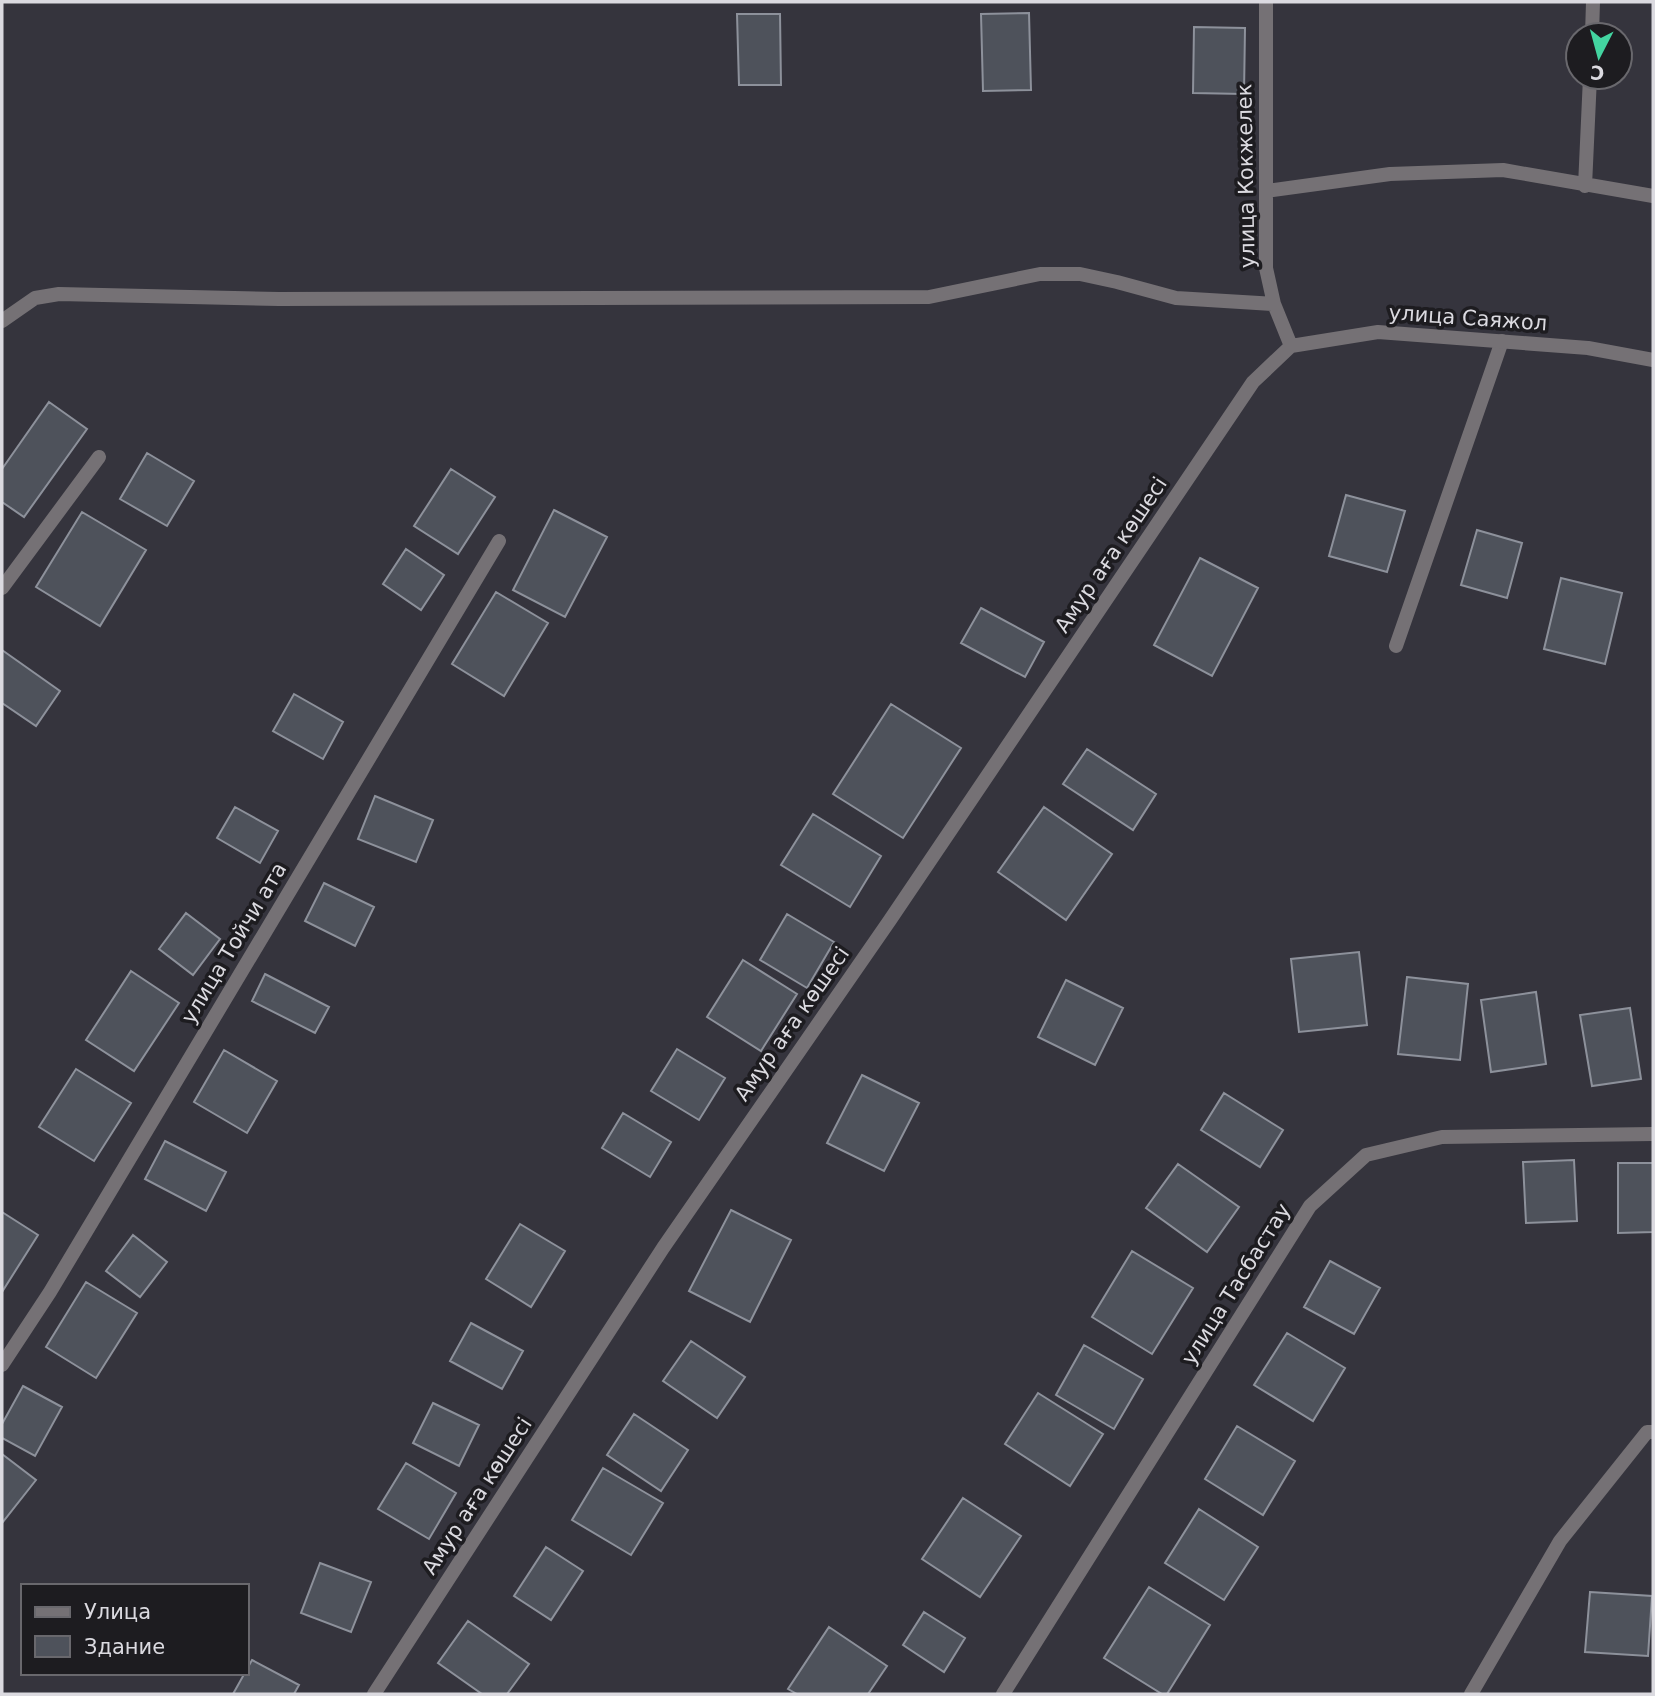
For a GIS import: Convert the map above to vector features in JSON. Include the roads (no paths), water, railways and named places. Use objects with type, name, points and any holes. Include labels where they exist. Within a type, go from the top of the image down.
[{"type":"street","name":"улица Кокжелек","points":[[1266,2],[1266,268],[1274,304],[1291,346]]},
{"type":"street","points":[[1592,21],[1593,2]]},
{"type":"street","points":[[1585,186],[1589,91]]},
{"type":"street","points":[[1266,191],[1390,174],[1503,170],[1653,196]]},
{"type":"street","points":[[2,321],[35,298],[59,294],[279,299],[929,297],[1040,274],[1080,274],[1176,298],[1274,304]]},
{"type":"street","name":"улица Саяжол","points":[[1291,346],[1378,331],[1588,348],[1653,359]]},
{"type":"street","points":[[1396,646],[1502,341]]},
{"type":"street","name":"Амур аға көшесі","points":[[374,1694],[663,1248],[890,920],[1253,383],[1291,346]]},
{"type":"street","points":[[2,588],[99,457]]},
{"type":"street","name":"улица Тойчи ата","points":[[2,1365],[50,1292],[499,541]]},
{"type":"street","name":"улица Тасбастау","points":[[1003,1694],[1310,1206],[1366,1155],[1442,1137],[1653,1133]]},
{"type":"street","points":[[1471,1694],[1560,1541],[1650,1432]]}]
